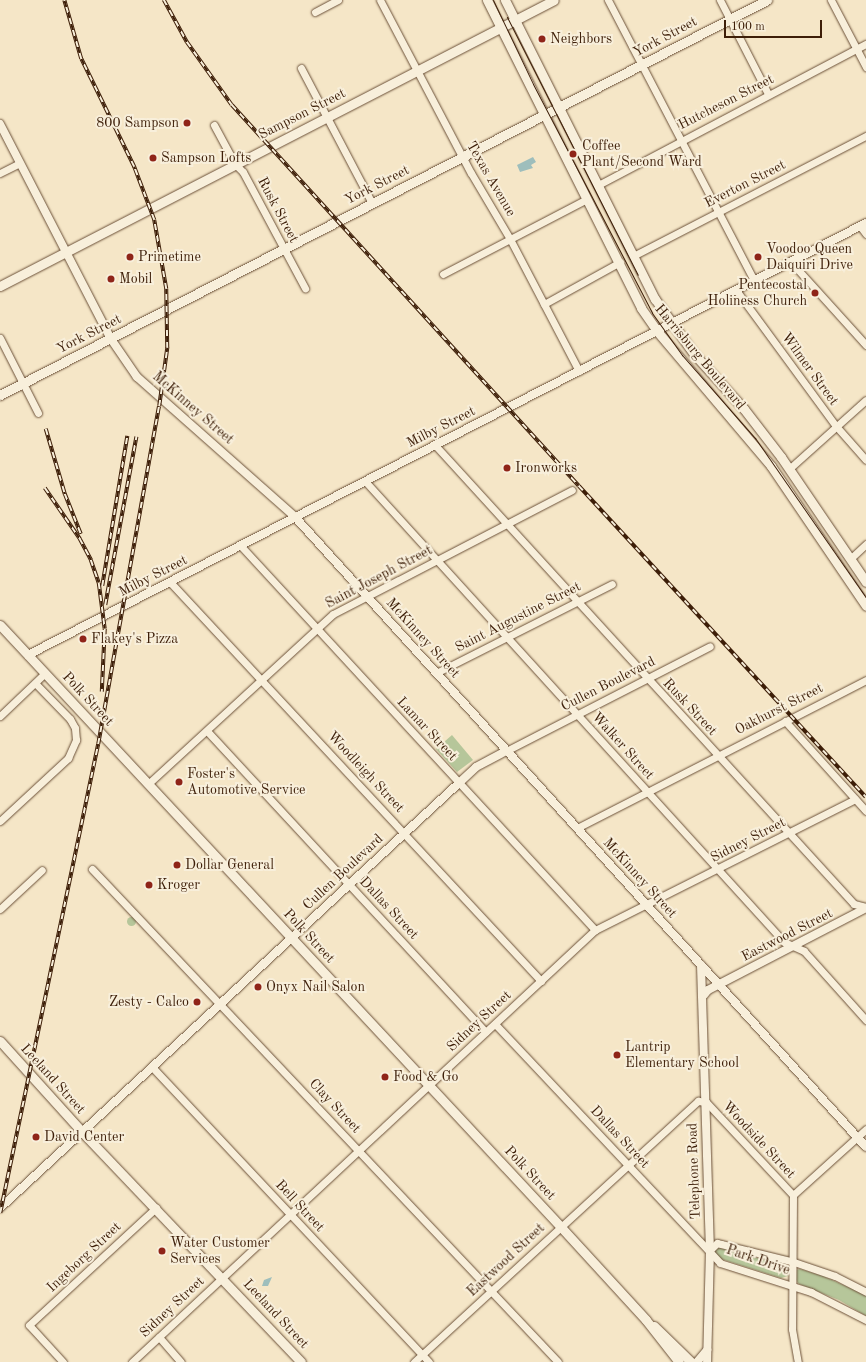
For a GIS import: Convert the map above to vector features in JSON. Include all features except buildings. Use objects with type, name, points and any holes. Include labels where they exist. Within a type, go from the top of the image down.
[{"type":"main road","name":"Harrisburg Boulevard","points":[[487,0],[543,115],[620,262],[641,308],[657,331],[771,466],[866,606]]},
{"type":"main road","name":"Harrisburg Boulevard","points":[[505,0],[600,184],[655,299],[694,354],[744,410],[789,469],[866,582]]},
{"type":"main road","name":"Sampson Street","points":[[0,286],[554,0]]},
{"type":"main road","name":"York Street","points":[[0,396],[283,248],[767,0]]},
{"type":"main road","name":"Polk Street","points":[[0,625],[560,1226],[646,1320],[679,1362]]},
{"type":"main road","name":"Leeland Street","points":[[0,1041],[83,1133],[301,1362]]},
{"type":"main road","name":"Polk Street","points":[[646,1320],[691,1362]]},
{"type":"street","points":[[315,12],[338,0]]},
{"type":"street","name":"Texas Avenue","points":[[380,0],[462,156],[510,239],[579,371]]},
{"type":"street","points":[[608,0],[754,281]]},
{"type":"street","points":[[720,0],[768,94]]},
{"type":"street","points":[[831,0],[866,67]]},
{"type":"street","name":"Hutcheson Street","points":[[600,184],[680,140],[866,44]]},
{"type":"street","points":[[301,68],[372,203]]},
{"type":"street","name":"McKinney Street","points":[[0,124],[111,339],[137,377],[295,517],[866,1147]]},
{"type":"street","name":"Rusk Street","points":[[214,126],[235,164],[243,172],[305,288]]},
{"type":"street","name":"Everton Street","points":[[635,255],[866,136]]},
{"type":"street","points":[[0,173],[20,163]]},
{"type":"street","points":[[443,274],[587,199]]},
{"type":"street","points":[[863,225],[866,234]]},
{"type":"street","name":"Milby Street","points":[[28,655],[863,225]]},
{"type":"street","points":[[544,304],[620,262]]},
{"type":"street","points":[[791,262],[866,345]]},
{"type":"street","name":"Wilmer Street","points":[[736,290],[836,426],[866,460]]},
{"type":"street","points":[[0,338],[38,413]]},
{"type":"street","points":[[789,469],[866,400]]},
{"type":"street","name":"Rusk Street","points":[[435,445],[854,904],[866,908]]},
{"type":"street","name":"Walker Street","points":[[365,481],[784,942],[804,951],[866,1020]]},
{"type":"street","name":"Saint Joseph Street","points":[[148,784],[208,731],[261,679],[333,614],[572,490]]},
{"type":"street","points":[[850,559],[866,544]]},
{"type":"street","name":"Lamar Street","points":[[240,545],[595,930]]},
{"type":"street","name":"Woodleigh Street","points":[[170,582],[541,981]]},
{"type":"street","name":"Saint Augustine Street","points":[[436,673],[612,584]]},
{"type":"street","name":"Cullen Boulevard","points":[[0,1208],[83,1133],[476,767],[710,646]]},
{"type":"street","points":[[0,716],[45,673]]},
{"type":"street","name":"Oakhurst Street","points":[[577,828],[866,680]]},
{"type":"street","points":[[0,821],[68,758],[76,740],[75,728],[70,719],[35,683]]},
{"type":"street","points":[[784,721],[866,811]]},
{"type":"street","name":"Dallas Street","points":[[208,731],[486,1032]]},
{"type":"street","name":"Sidney Street","points":[[132,1362],[595,930],[855,799]]},
{"type":"street","name":"Clay Street","points":[[92,869],[558,1362]]},
{"type":"street","points":[[0,909],[42,870]]},
{"type":"street","name":"Eastwood Street","points":[[719,984],[866,908]]},
{"type":"street","name":"Telephone Road","points":[[701,965],[701,986],[704,995],[710,1250],[707,1362]]},
{"type":"street","points":[[704,995],[719,984]]},
{"type":"street","name":"Dallas Street","points":[[495,1024],[710,1250]]},
{"type":"street","name":"Bell Street","points":[[153,1068],[429,1362]]},
{"type":"street","name":"Eastwood Street","points":[[414,1362],[492,1292],[560,1226],[692,1103],[698,1101],[706,1102]]},
{"type":"street","name":"Woodside Street","points":[[706,1102],[793,1195],[791,1285],[793,1342],[798,1362]]},
{"type":"street","points":[[793,1195],[866,1130]]},
{"type":"street","name":"Ingeborg Street","points":[[63,1362],[30,1325],[156,1208]]},
{"type":"street","name":"Park Drive","points":[[866,1292],[835,1276],[791,1262],[717,1243],[710,1250],[720,1263],[791,1285],[831,1300],[866,1320]]},
{"type":"street","points":[[159,1337],[181,1362]]},
{"type":"street","points":[[697,1362],[707,1349]]},
{"type":"green space","points":[[452,735],[473,760],[457,772],[436,749]]},
{"type":"green space","points":[[129,917],[133,917],[135,921],[133,925],[129,925],[127,923],[127,919]]},
{"type":"green space","points":[[717,1247],[783,1265],[787,1268],[788,1276],[781,1278],[718,1258],[713,1254],[713,1248]]},
{"type":"green space","points":[[800,1269],[823,1276],[866,1295],[866,1316],[839,1300],[799,1284],[795,1279],[796,1270]]},
{"type":"water","points":[[533,157],[536,162],[531,165],[533,168],[520,172],[517,165]]},
{"type":"water","points":[[272,1277],[268,1286],[262,1286],[264,1280]]},
{"type":"tram line","points":[[493,0],[533,84],[652,313],[682,355],[755,438],[866,598]]},
{"type":"tram line","points":[[507,17],[638,275]]},
{"type":"railway","points":[[0,1213],[98,744],[159,406],[167,348],[166,289],[154,220],[134,167],[81,59],[64,0]]},
{"type":"railway","points":[[164,0],[187,42],[232,105],[579,486],[866,797]]},
{"type":"railway","points":[[46,429],[65,494],[81,534]]},
{"type":"railway","points":[[102,586],[127,436]]},
{"type":"railway","points":[[105,605],[136,437]]},
{"type":"railway","points":[[45,488],[80,539],[91,560],[99,583],[105,629],[102,692]]},
{"type":"place","name":"Neighbors","points":[[542,39]]},
{"type":"place","name":"800 Sampson","points":[[187,123]]},
{"type":"place","name":"Coffee Plant/Second Ward","points":[[573,154]]},
{"type":"place","name":"Sampson Lofts","points":[[153,158]]},
{"type":"place","name":"Primetime","points":[[130,257]]},
{"type":"place","name":"Voodoo Queen Daiquiri Drive","points":[[758,257]]},
{"type":"place","name":"Mobil","points":[[111,279]]},
{"type":"place","name":"Pentecostal Holiness Church","points":[[815,293]]},
{"type":"place","name":"Ironworks","points":[[507,468]]},
{"type":"place","name":"Flakey's Pizza","points":[[83,639]]},
{"type":"place","name":"Foster's Automotive Service","points":[[179,782]]},
{"type":"place","name":"Dollar General","points":[[177,865]]},
{"type":"place","name":"Kroger","points":[[149,885]]},
{"type":"place","name":"Onyx Nail Salon","points":[[258,987]]},
{"type":"place","name":"Zesty - Calco","points":[[197,1002]]},
{"type":"place","name":"Lantrip Elementary School","points":[[617,1055]]},
{"type":"place","name":"Food & Go","points":[[385,1077]]},
{"type":"place","name":"David Center","points":[[36,1137]]},
{"type":"place","name":"Water Customer Services","points":[[162,1251]]}]
